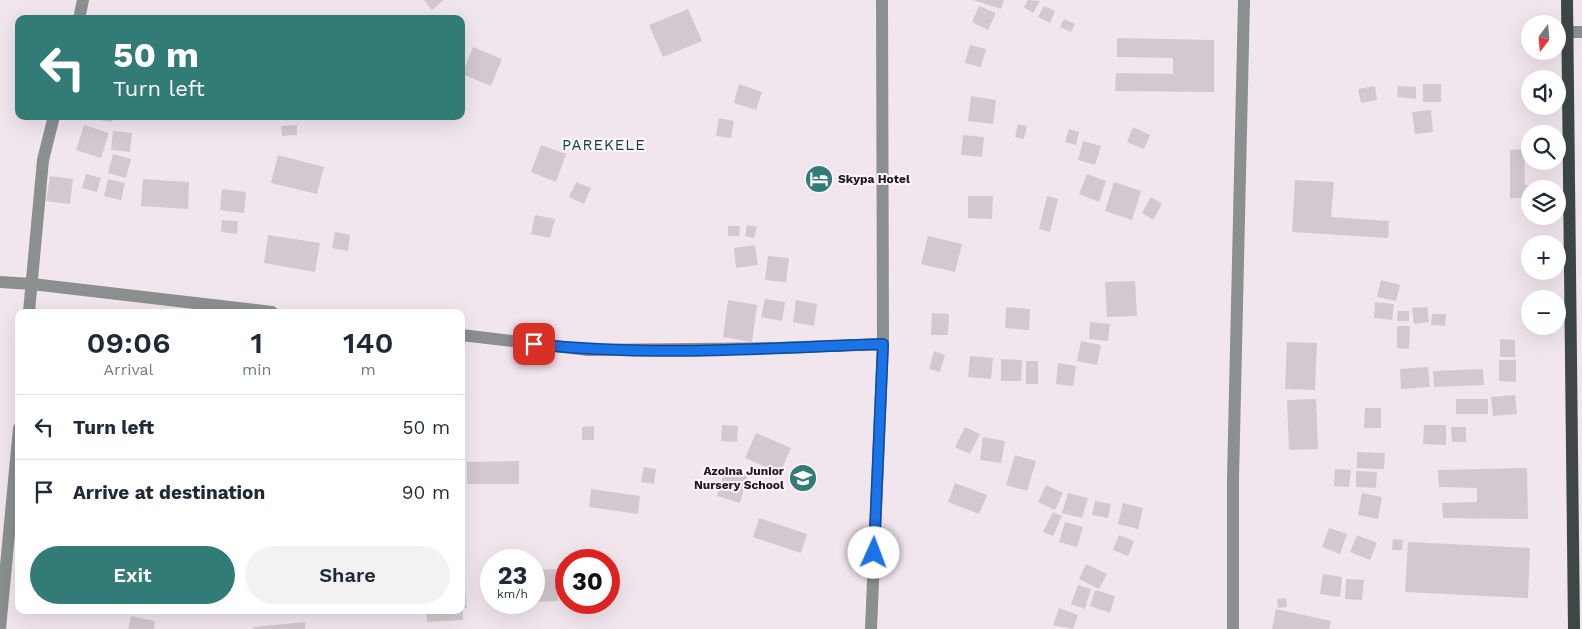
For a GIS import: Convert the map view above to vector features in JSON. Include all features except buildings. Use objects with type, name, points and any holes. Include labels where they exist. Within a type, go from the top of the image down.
[{"type":"main road","points":[[1567,0],[1569,32],[1574,629]]},
{"type":"street","points":[[80,15],[83,0]]},
{"type":"street","points":[[871,629],[883,344],[882,0]]},
{"type":"street","points":[[1233,629],[1233,480],[1244,0]]},
{"type":"street","points":[[1569,32],[1582,32]]},
{"type":"street","points":[[29,309],[43,160],[53,120]]},
{"type":"street","points":[[0,282],[246,309]]},
{"type":"street","points":[[465,335],[588,350],[777,348],[883,344]]},
{"type":"street","points":[[0,629],[15,470]]},
{"type":"place","name":"Skypa Hotel","points":[[819,179]]},
{"type":"place","name":"Azoina Junior Nursery School","points":[[803,478]]},
{"type":"district","name":"PAREKELE","points":[[604,145]]},
{"type":"route","points":[[534,344],[588,350],[777,348],[883,344],[874,553]]}]
